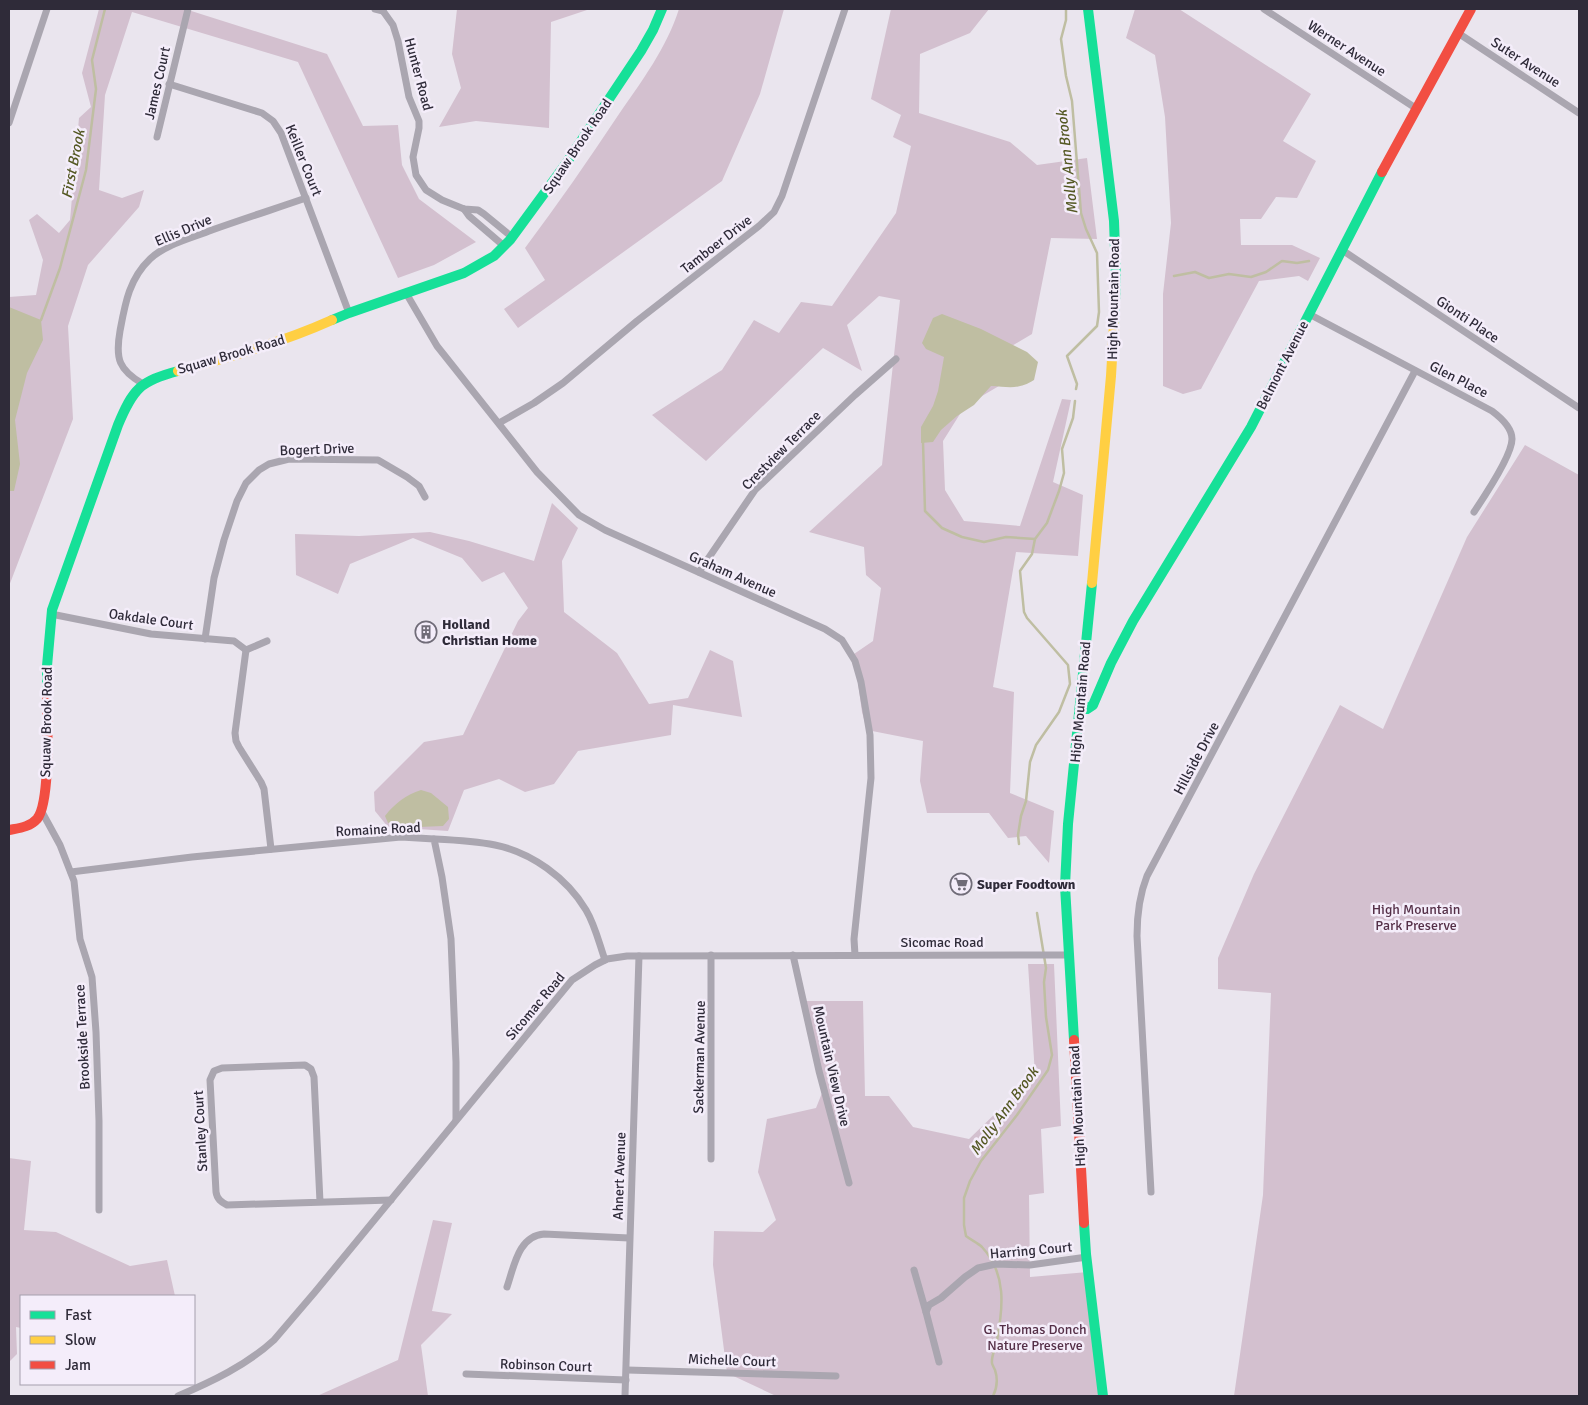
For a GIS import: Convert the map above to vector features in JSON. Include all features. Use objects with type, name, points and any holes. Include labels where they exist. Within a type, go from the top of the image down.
[{"type":"street","points":[[9,123],[47,9]]},
{"type":"street","name":"James Court","points":[[158,137],[188,9]]},
{"type":"street","points":[[375,9],[384,10]]},
{"type":"street","name":"Squaw Brook Road","points":[[42,812],[46,791],[47,666],[51,614],[118,425],[124,411],[143,384],[166,373],[233,356],[306,332],[349,313],[477,267],[494,256],[512,237],[623,79],[653,30],[662,9]]},
{"type":"street","name":"Tamboer Drive","points":[[499,424],[563,383],[637,321],[759,226],[774,212],[782,196],[845,9]]},
{"type":"street","name":"High Mountain Road","points":[[1088,9],[1114,222],[1116,279],[1110,376],[1066,858],[1066,886],[1086,1257],[1103,1396]]},
{"type":"street","name":"Werner Avenue","points":[[1264,9],[1417,109]]},
{"type":"street","name":"Belmont Avenue","points":[[1080,709],[1087,709],[1094,704],[1111,663],[1133,621],[1251,427],[1277,373],[1342,250],[1472,9]]},
{"type":"street","name":"Hunter Road","points":[[384,10],[393,25],[409,96],[419,121],[413,157],[416,175],[426,190],[442,200],[464,208],[478,210],[512,237]]},
{"type":"street","name":"Suter Avenue","points":[[1458,33],[1579,113]]},
{"type":"street","name":"Keiller Court","points":[[169,84],[262,113],[274,121],[281,133],[349,313]]},
{"type":"street","name":"Ellis Drive","points":[[143,384],[129,376],[124,370],[118,357],[117,349],[128,291],[148,262],[159,253],[178,243],[306,198]]},
{"type":"street","name":"Hunter Road","points":[[464,208],[469,216],[504,246]]},
{"type":"street","name":"Gionti Place","points":[[1342,250],[1579,408]]},
{"type":"street","name":"Graham Avenue","points":[[406,293],[437,346],[537,472],[586,520],[826,629],[842,640],[855,661],[862,682],[870,735],[871,778],[854,939],[855,955]]},
{"type":"street","name":"Glen Place","points":[[1309,314],[1500,417],[1512,437],[1511,446],[1474,512]]},
{"type":"street","name":"Crestview Terrace","points":[[699,572],[755,490],[855,395],[896,359]]},
{"type":"street","name":"Hillside Drive","points":[[1150,1192],[1137,936],[1138,905],[1143,886],[1415,371]]},
{"type":"street","name":"Bogert Drive","points":[[206,639],[214,578],[237,501],[246,483],[269,464],[289,460],[378,460],[407,477],[418,486],[425,497]]},
{"type":"street","name":"Oakdale Court","points":[[51,614],[150,634],[234,641],[246,650]]},
{"type":"street","points":[[267,641],[246,650],[235,733],[236,741],[262,782],[271,849]]},
{"type":"street","points":[[9,830],[24,828],[33,824],[42,812]]},
{"type":"street","name":"Brookside Terrace","points":[[42,812],[74,881],[80,939],[92,977],[99,1121],[99,1210]]},
{"type":"street","name":"Romaine Road","points":[[71,872],[271,849],[401,837],[434,839],[442,877],[451,939],[456,1062],[456,1120]]},
{"type":"street","points":[[434,839],[496,845],[510,849],[547,868],[566,884],[585,908],[605,960]]},
{"type":"street","name":"Sackerman Avenue","points":[[711,955],[711,1159]]},
{"type":"street","name":"Mountain View Drive","points":[[793,955],[819,1071],[849,1183]]},
{"type":"street","name":"Sicomac Road","points":[[178,1396],[187,1394],[247,1361],[266,1347],[284,1329],[572,980],[595,964],[605,960],[639,956],[1070,955]]},
{"type":"street","name":"Ahnert Avenue","points":[[625,1396],[639,956]]},
{"type":"street","name":"Stanley Court","points":[[320,1202],[314,1078],[311,1068],[305,1065],[222,1068],[214,1071],[210,1080],[216,1192],[218,1199],[227,1205],[391,1200]]},
{"type":"street","points":[[507,1288],[522,1248],[527,1240],[535,1236],[544,1234],[629,1238]]},
{"type":"street","name":"Harring Court","points":[[926,1312],[929,1305],[978,1268],[993,1264],[1030,1265],[1086,1257]]},
{"type":"street","points":[[914,1270],[939,1362]]},
{"type":"street","name":"Michelle Court","points":[[627,1370],[836,1376]]},
{"type":"street","name":"Robinson Court","points":[[466,1374],[626,1380]]},
{"type":"green space","points":[[99,9],[185,9],[327,54],[363,126],[398,125],[402,165],[419,199],[476,242],[434,265],[398,278],[298,62],[132,12],[105,95],[99,190],[122,198],[144,190],[139,207],[88,265],[68,326],[73,419],[9,586],[9,297],[36,295],[43,260],[29,220],[37,214],[59,233],[70,220],[79,118],[91,107],[82,73]]},
{"type":"green space","points":[[457,9],[590,9],[551,22],[549,128],[476,121],[439,127],[461,88],[452,54]]},
{"type":"green space","points":[[679,9],[784,9],[760,94],[722,181],[518,328],[504,309],[545,280],[525,248],[645,76],[668,37]]},
{"type":"green space","points":[[891,9],[989,9],[970,33],[920,54],[919,113],[1010,142],[1037,165],[1087,158],[1097,239],[1051,238],[1032,334],[1010,347],[1021,373],[965,406],[943,441],[945,490],[964,521],[1020,526],[1062,399],[1071,400],[1053,482],[1083,495],[1078,556],[1016,552],[993,687],[1014,692],[1010,793],[1054,811],[1049,863],[1026,836],[1008,838],[989,813],[927,813],[920,781],[923,741],[867,730],[862,712],[854,654],[873,641],[881,588],[866,575],[864,547],[809,532],[882,465],[900,300],[879,296],[847,325],[862,371],[823,348],[706,461],[652,415],[722,370],[754,320],[779,333],[801,302],[832,306],[896,213],[911,146],[893,137],[901,115],[871,99]]},
{"type":"green space","points":[[1135,9],[1179,9],[1311,94],[1283,141],[1316,161],[1297,198],[1276,197],[1261,219],[1240,219],[1241,245],[1292,245],[1320,258],[1308,281],[1299,276],[1259,281],[1201,389],[1183,394],[1163,386],[1163,294],[1171,223],[1165,117],[1155,55],[1126,38]]},
{"type":"green space","name":"High Mountain Park Preserve","points":[[1525,445],[1579,475],[1579,1396],[1234,1396],[1263,1195],[1271,993],[1218,989],[1218,958],[1254,874],[1340,705],[1383,729],[1467,537]]},
{"type":"green space","points":[[552,503],[578,528],[562,561],[564,612],[617,653],[649,704],[688,698],[710,650],[733,661],[742,717],[673,705],[671,735],[578,751],[554,784],[525,792],[499,779],[464,790],[448,831],[388,827],[375,811],[374,792],[424,742],[463,735],[518,621],[528,608],[504,572],[482,582],[462,558],[413,538],[350,564],[338,594],[296,575],[295,534],[359,536],[430,532],[469,541],[534,561]]},
{"type":"green space","name":"G. Thomas Donch Nature Preserve","points":[[1028,964],[1054,964],[1061,1126],[1041,1129],[1044,1193],[1029,1195],[1030,1277],[1088,1272],[1103,1396],[776,1396],[727,1373],[713,1265],[714,1231],[763,1232],[776,1220],[758,1172],[767,1119],[816,1108],[824,1088],[806,1001],[863,1001],[865,1096],[889,1096],[913,1127],[969,1139],[1035,1075]]},
{"type":"green space","points":[[9,1158],[31,1161],[24,1230],[56,1232],[130,1266],[167,1260],[175,1295],[20,1295],[20,1328],[16,1327],[17,1354],[9,1362]]},
{"type":"green space","points":[[433,1220],[452,1223],[432,1311],[452,1314],[421,1345],[428,1396],[317,1396],[398,1360]]},
{"type":"shaded area","points":[[9,307],[41,320],[43,340],[27,373],[15,420],[20,464],[14,491],[9,491]]},
{"type":"shaded area","points":[[942,314],[981,329],[1027,352],[1038,362],[1034,380],[1018,387],[991,386],[974,405],[941,430],[933,442],[921,443],[921,427],[933,406],[938,391],[944,357],[926,349],[922,343],[933,318]]},
{"type":"shaded area","points":[[421,790],[431,793],[448,807],[449,819],[443,826],[419,827],[415,831],[411,831],[409,825],[388,823],[385,816],[393,807],[410,794]]},
{"type":"waterway","name":"First Brook","points":[[41,320],[60,268],[86,170],[96,89],[92,60],[105,9]]},
{"type":"waterway","name":"Molly Ann Brook","points":[[1066,9],[1066,20],[1061,39],[1066,76],[1072,101],[1081,213],[1097,253],[1099,312],[1097,326],[1067,356],[1077,384],[1076,389]]},
{"type":"waterway","points":[[1174,276],[1195,272],[1209,278],[1229,274],[1251,277],[1266,272],[1282,261],[1297,263],[1309,261]]},
{"type":"waterway","name":"Molly Ann Brook","points":[[1019,844],[1018,835],[1026,801],[1030,762],[1036,745],[1059,712],[1070,684],[1068,665],[1027,618],[1024,612],[1020,571],[1032,554],[1035,539],[1047,523],[1059,491],[1064,473],[1062,449],[1073,418],[1075,401]]},
{"type":"waterway","points":[[923,442],[925,511],[942,528],[962,537],[984,542],[1006,537],[1035,539]]},
{"type":"waterway","name":"Molly Ann Brook","points":[[993,1396],[997,1380],[992,1360],[1001,1316],[1001,1292],[996,1268],[990,1257],[980,1246],[966,1236],[964,1198],[970,1181],[981,1161],[1017,1115],[1048,1070],[1052,1055],[1046,1017],[1044,982],[1046,968],[1037,913]]},
{"type":"traffic: fast","points":[[332,320],[464,273],[494,256],[510,240],[565,165],[641,51],[662,9]]},
{"type":"traffic: fast","points":[[1088,9],[1114,221],[1116,279],[1114,324]]},
{"type":"traffic: fast","points":[[1080,709],[1087,709],[1093,705],[1111,663],[1133,621],[1251,427],[1382,172]]},
{"type":"traffic: fast","points":[[47,693],[47,666],[52,610],[118,425],[128,403],[139,388],[155,379],[178,371]]},
{"type":"traffic: fast","points":[[1074,1040],[1065,886],[1068,824],[1092,583]]},
{"type":"traffic: fast","points":[[1084,1223],[1103,1396]]},
{"type":"traffic: slow","points":[[178,371],[237,355],[332,320]]},
{"type":"traffic: slow","points":[[1092,583],[1114,324]]},
{"type":"traffic: jam","points":[[1382,172],[1471,9]]},
{"type":"traffic: jam","points":[[9,830],[31,824],[37,819],[41,810],[47,759],[47,693]]},
{"type":"traffic: jam","points":[[1074,1040],[1084,1223]]},
{"type":"place","name":"Holland Christian Home","points":[[426,632]]},
{"type":"place","name":"Super Foodtown","points":[[961,884]]}]
